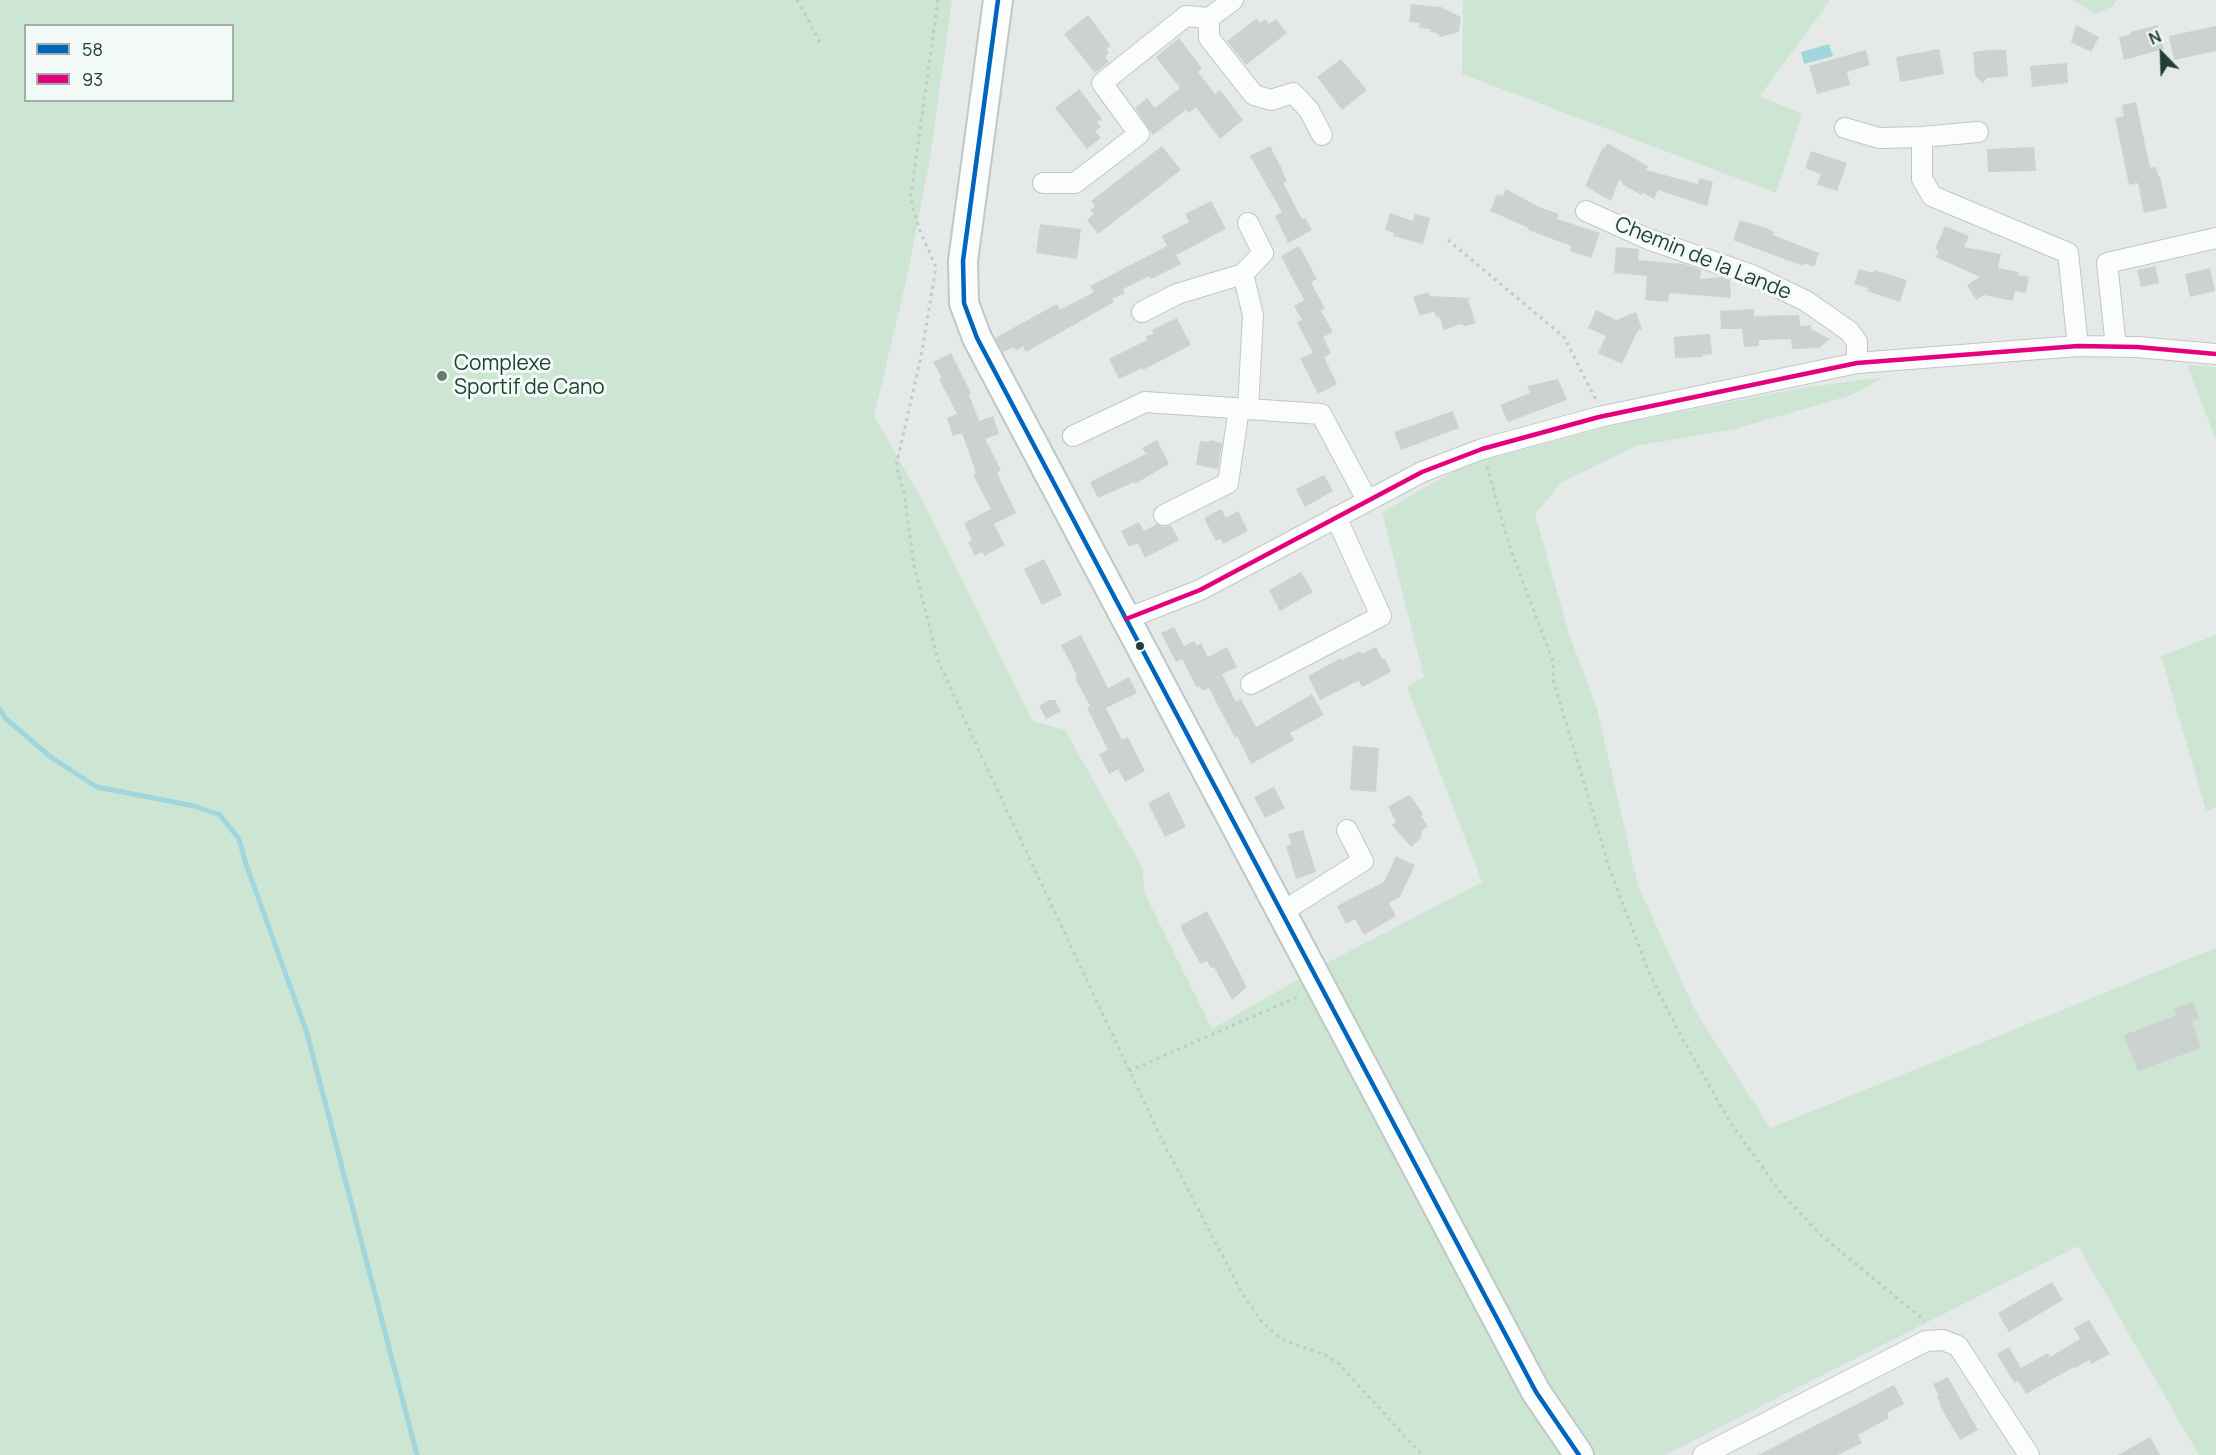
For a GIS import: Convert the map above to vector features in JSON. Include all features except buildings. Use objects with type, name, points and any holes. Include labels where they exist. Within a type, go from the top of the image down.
[{"type":"main road","points":[[998,0],[963,261],[964,303],[977,338],[1536,1392],[1579,1455]]},
{"type":"street","points":[[1043,183],[1075,183],[1139,134],[1102,83],[1185,16],[1209,18],[1233,0]]},
{"type":"street","points":[[1209,18],[1209,38],[1254,95],[1271,100],[1293,93],[1309,110],[1322,135]]},
{"type":"street","points":[[1845,128],[1879,138],[1978,132]]},
{"type":"street","points":[[1922,137],[1922,179],[1932,196],[2068,253],[2078,346]]},
{"type":"street","name":"Chemin de la Lande","points":[[1586,211],[1648,239],[1752,275],[1806,301],[1850,330],[1857,342],[1857,363]]},
{"type":"street","points":[[1142,312],[1177,294],[1242,274],[1263,253],[1248,224]]},
{"type":"street","points":[[2116,347],[2107,263],[2216,238]]},
{"type":"street","points":[[1164,515],[1228,483],[1243,409],[1253,315],[1242,274]]},
{"type":"street","points":[[1126,619],[1200,590],[1422,472],[1482,449],[1599,417],[1857,363],[2078,346],[2216,354]]},
{"type":"street","points":[[1073,436],[1145,402],[1321,414],[1367,500]]},
{"type":"street","points":[[1251,684],[1381,616],[1336,517]]},
{"type":"street","points":[[1282,912],[1363,861],[1347,830]]},
{"type":"street","points":[[1703,1455],[1934,1341],[1958,1346],[2029,1455]]},
{"type":"path","points":[[797,0],[821,44]]},
{"type":"path","points":[[938,0],[911,195],[920,231],[936,267],[921,357],[896,460],[897,473],[904,493],[914,566],[939,660],[979,751],[1129,1071],[1242,1293],[1262,1322],[1281,1339],[1325,1355],[1337,1362],[1422,1455]]},
{"type":"path","points":[[1448,240],[1564,337],[1594,396],[1599,417]]},
{"type":"path","points":[[1482,449],[1509,545],[1553,661],[1553,680],[1610,870],[1650,975],[1680,1034],[1730,1122],[1781,1193],[1822,1236],[1935,1330],[1934,1341]]},
{"type":"path","points":[[1129,1071],[1321,987]]},
{"type":"green space","points":[[0,0],[952,0],[930,159],[907,277],[874,416],[925,505],[1033,721],[1065,730],[1143,869],[1144,892],[1212,1029],[1325,964],[1482,882],[1407,687],[1424,677],[1382,512],[1465,465],[1610,426],[1802,388],[1884,377],[1852,395],[1735,429],[1636,446],[1562,482],[1535,514],[1568,631],[1597,709],[1638,886],[1696,1012],[1770,1128],[2216,948],[2216,1455],[2199,1455],[2078,1246],[1665,1455],[0,1455]]},
{"type":"green space","points":[[1463,0],[1830,0],[1760,96],[1802,114],[1776,193],[1462,74]]},
{"type":"green space","points":[[2073,0],[2117,0],[2113,6],[2095,14]]},
{"type":"green space","points":[[2187,365],[2216,367],[2216,440]]},
{"type":"green space","points":[[2216,635],[2216,807],[2206,811],[2161,656]]},
{"type":"water","points":[[1829,44],[1833,56],[1804,64],[1801,52]]},
{"type":"waterway","points":[[0,709],[5,718],[52,758],[97,787],[194,806],[220,815],[239,839],[307,1033],[417,1455]]},
{"type":"transit line","name":"58","points":[[998,0],[963,261],[964,303],[977,338],[1536,1392],[1579,1455]]},
{"type":"transit line","name":"93","points":[[1126,619],[1200,590],[1422,472],[1482,449],[1599,417],[1857,363],[2078,346],[2137,347],[2216,354]]},
{"type":"place","name":"Complexe Sportif de Cano","points":[[442,376]]}]
